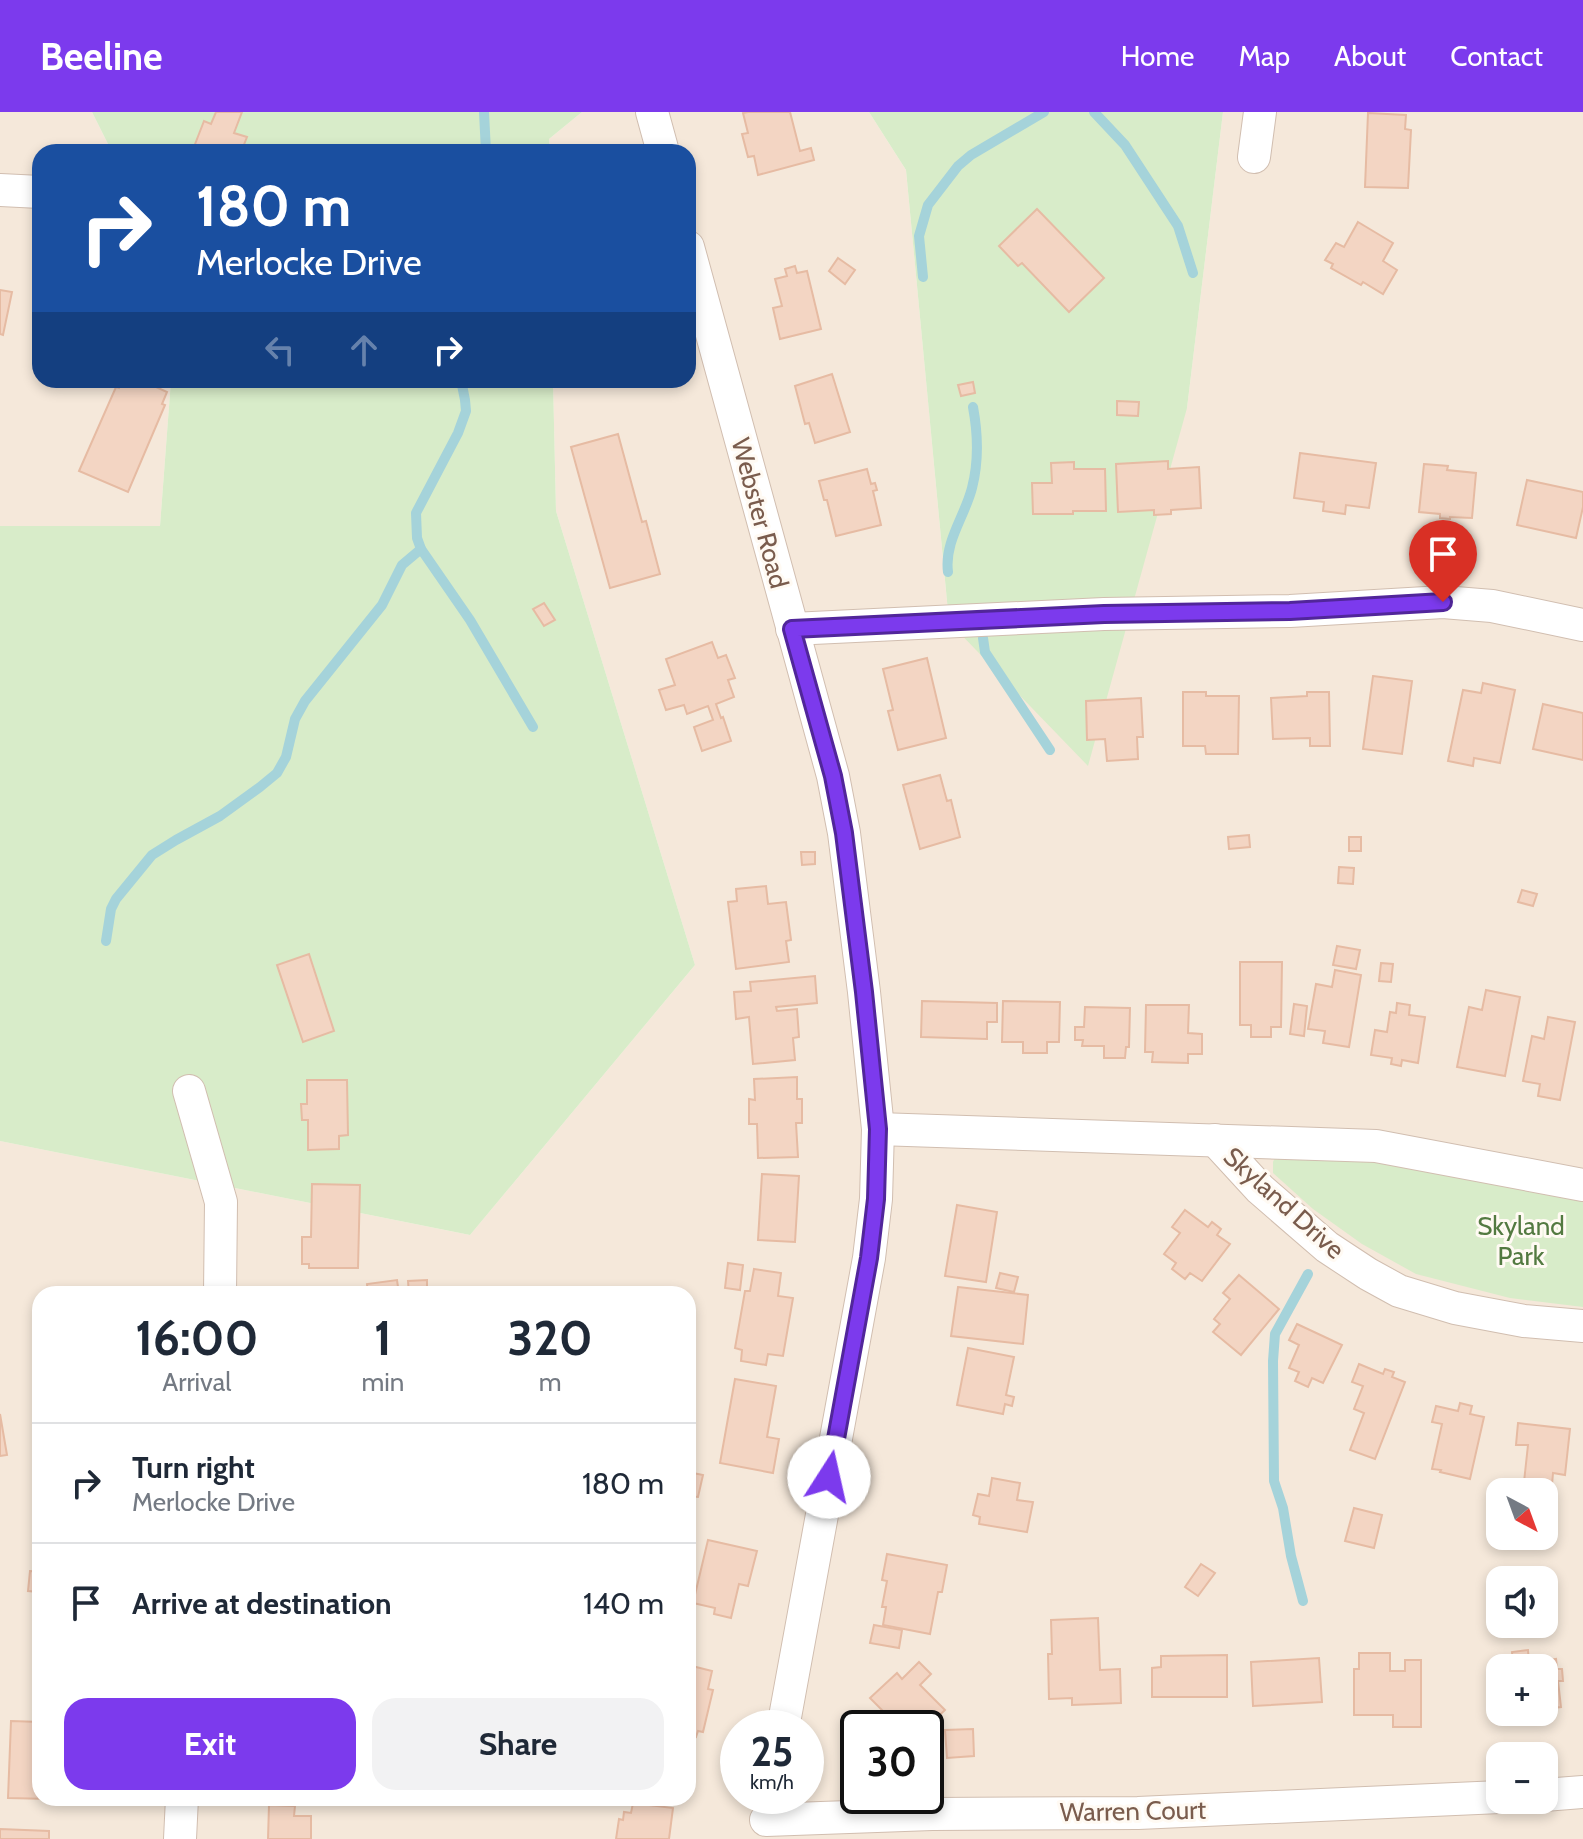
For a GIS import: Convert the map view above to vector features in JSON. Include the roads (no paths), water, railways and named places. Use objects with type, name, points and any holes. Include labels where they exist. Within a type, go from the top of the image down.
[{"type":"street","points":[[652,112],[661,144]]},
{"type":"street","points":[[1254,157],[1260,112]]},
{"type":"street","points":[[0,190],[32,192]]},
{"type":"street","name":"Webster Road","points":[[696,276],[833,776],[844,833],[878,1129],[876,1199],[869,1258],[786,1710]]},
{"type":"street","points":[[792,629],[1104,614],[1290,611],[1443,602],[1492,606],[1583,625]]},
{"type":"street","points":[[189,1091],[221,1202],[220,1286]]},
{"type":"street","name":"Skyland Drive","points":[[878,1129],[1376,1146],[1583,1185]]},
{"type":"street","name":"Skyland Drive","points":[[1215,1140],[1260,1189],[1327,1247],[1399,1291],[1455,1308],[1524,1321],[1583,1326]]},
{"type":"street","points":[[1558,1794],[1583,1792]]},
{"type":"street","name":"Warren Court","points":[[766,1818],[932,1814],[1138,1826],[1486,1798]]},
{"type":"street","points":[[180,1839],[182,1806]]},
{"type":"waterway","points":[[484,112],[486,144]]},
{"type":"waterway","points":[[923,277],[919,236],[928,205],[958,166],[971,155],[1044,112]]},
{"type":"waterway","points":[[1094,112],[1125,145],[1178,226],[1193,273]]},
{"type":"waterway","points":[[463,388],[466,411],[458,433],[416,513],[417,538],[533,727]]},
{"type":"waterway","points":[[948,572],[949,550],[969,498],[976,468],[977,437],[973,407]]},
{"type":"waterway","points":[[106,941],[111,909],[116,899],[152,855],[220,816],[277,773],[286,757],[295,719],[305,701],[382,605],[402,565],[421,549]]},
{"type":"waterway","points":[[983,638],[985,652],[1050,750]]},
{"type":"waterway","points":[[1303,1601],[1283,1508],[1274,1481],[1273,1361],[1275,1334],[1308,1274]]},
{"type":"park label","name":"Skyland Park","points":[[1521,1241]]}]
